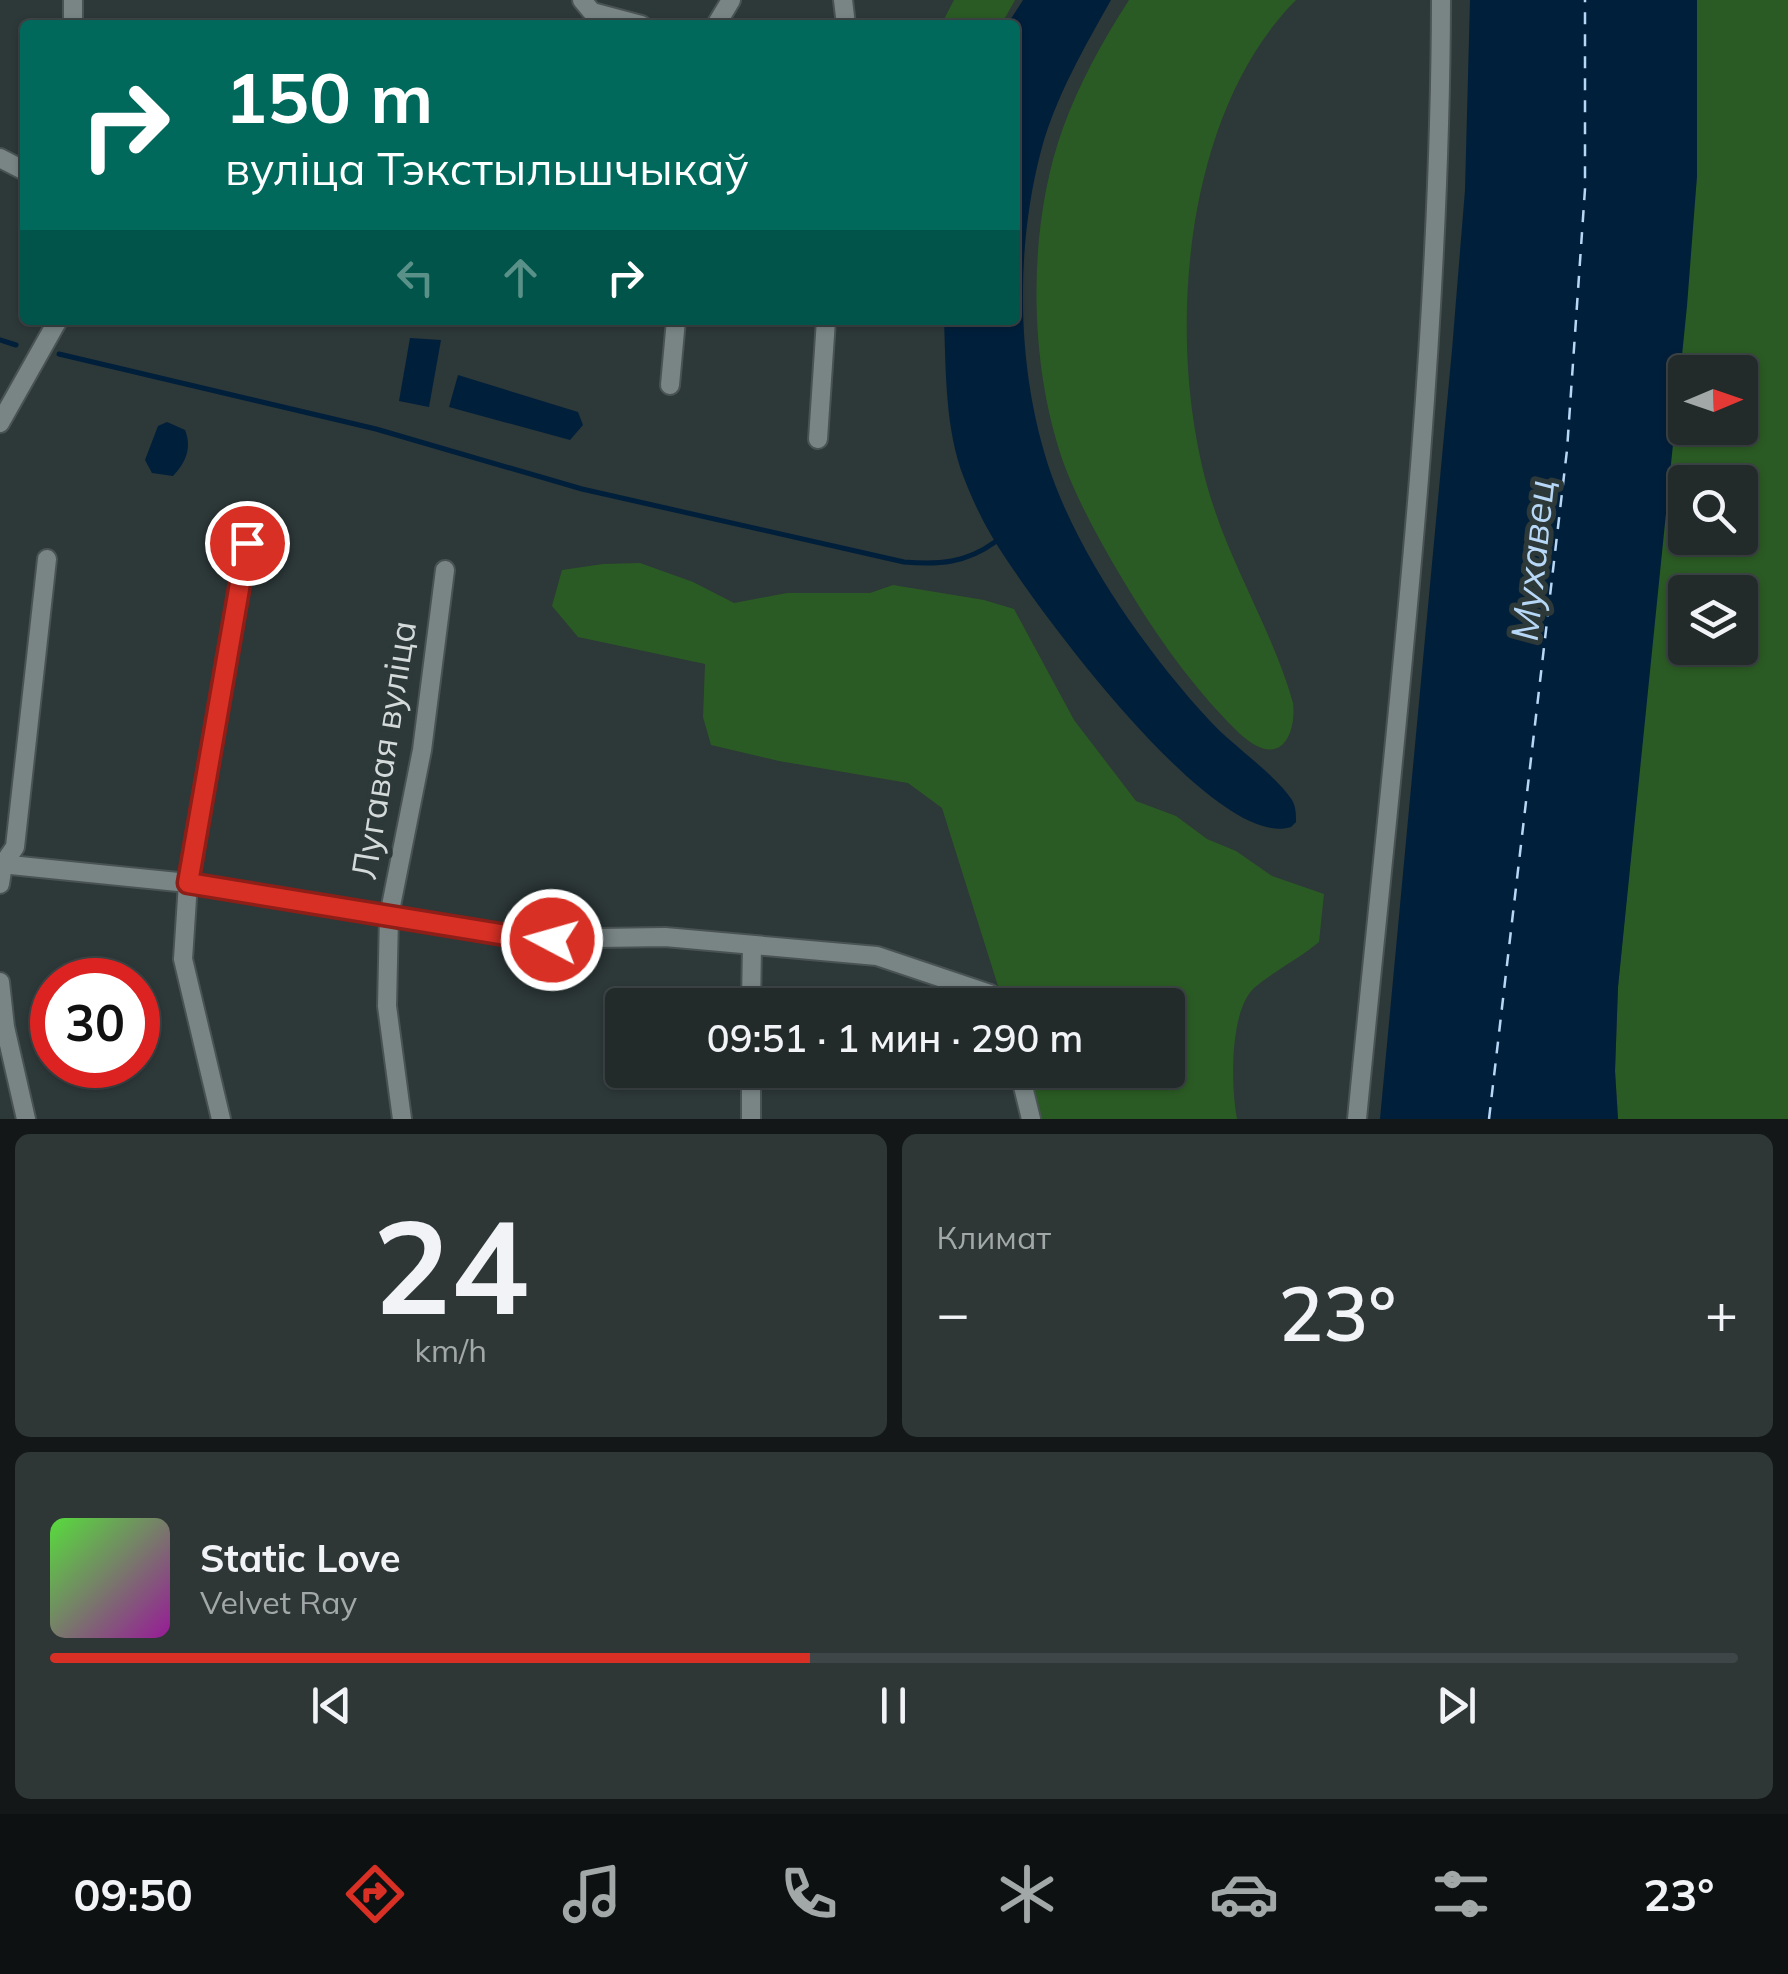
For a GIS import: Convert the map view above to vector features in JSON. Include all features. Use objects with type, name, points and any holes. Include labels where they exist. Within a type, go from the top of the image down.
[{"type":"street","points":[[582,0],[592,12],[622,20]]},
{"type":"street","points":[[1357,1119],[1417,495],[1440,153],[1441,0]]},
{"type":"street","points":[[0,423],[55,325]]},
{"type":"street","points":[[670,385],[676,325]]},
{"type":"street","points":[[818,439],[826,325]]},
{"type":"street","points":[[221,1119],[183,960],[188,883],[247,543]]},
{"type":"street","points":[[0,884],[2,864],[15,847],[47,560]]},
{"type":"street","name":"Лугавая вуліца","points":[[402,1119],[387,1006],[389,916],[422,750],[445,570]]},
{"type":"street","points":[[2,864],[188,883],[530,939],[665,936],[877,956],[972,988]]},
{"type":"street","points":[[751,988],[752,946]]},
{"type":"street","points":[[0,982],[26,1119]]},
{"type":"street","points":[[751,1088],[751,1119]]},
{"type":"street","points":[[1023,1088],[1031,1119]]},
{"type":"green space","points":[[954,0],[1015,0],[1004,20],[944,20]]},
{"type":"green space","points":[[1129,0],[1296,0],[1257,49],[1227,107],[1205,172],[1192,240],[1187,310],[1189,379],[1198,445],[1213,505],[1293,703],[1293,722],[1287,739],[1274,749],[1255,745],[1226,720],[1183,670],[1146,617],[1073,486],[1054,432],[1045,390],[1036,300],[1043,211],[1051,168],[1076,95]]},
{"type":"green space","points":[[1697,0],[1788,0],[1788,1119],[1618,1119],[1618,987],[1668,474],[1668,555],[1758,555],[1758,465],[1669,465],[1671,445],[1758,445],[1758,355],[1680,355],[1697,176]]},
{"type":"green space","points":[[640,563],[693,582],[734,603],[787,593],[870,593],[893,585],[1014,609],[1074,720],[1136,801],[1176,816],[1207,839],[1236,851],[1272,876],[1324,894],[1319,942],[1254,988],[1240,1014],[1233,1070],[1237,1119],[1037,1119],[1029,1088],[1185,1088],[1185,988],[999,988],[942,808],[908,783],[711,745],[703,717],[705,664],[578,637],[552,606],[562,570]]},
{"type":"water","points":[[1023,0],[1111,0],[1054,112],[1041,151],[1026,234],[1023,321],[1027,364],[1033,407],[1056,487],[1103,580],[1166,669],[1210,721],[1292,800],[1296,822],[1291,827],[1258,824],[1217,801],[1128,716],[1014,571],[967,486],[953,440],[944,325],[1020,325],[1020,20],[1010,20]]},
{"type":"water","name":"Мухавец","points":[[1470,0],[1697,0],[1697,176],[1682,355],[1668,355],[1668,445],[1673,445],[1618,987],[1618,1119],[1380,1119],[1465,190]]},
{"type":"water","points":[[410,338],[441,340],[429,407],[399,401]]},
{"type":"water","points":[[458,375],[578,412],[583,425],[570,440],[449,407]]},
{"type":"water","points":[[167,422],[185,430],[188,443],[184,460],[173,476],[152,473],[145,460],[158,426]]},
{"type":"waterway","points":[[0,340],[16,345]]},
{"type":"waterway","points":[[59,354],[376,429],[582,489],[904,562],[952,561],[995,542]]},
{"type":"ferry route","points":[[1489,1119],[1567,450],[1585,189],[1585,0]]},
{"type":"route","points":[[247,543],[188,883],[552,940]]}]
